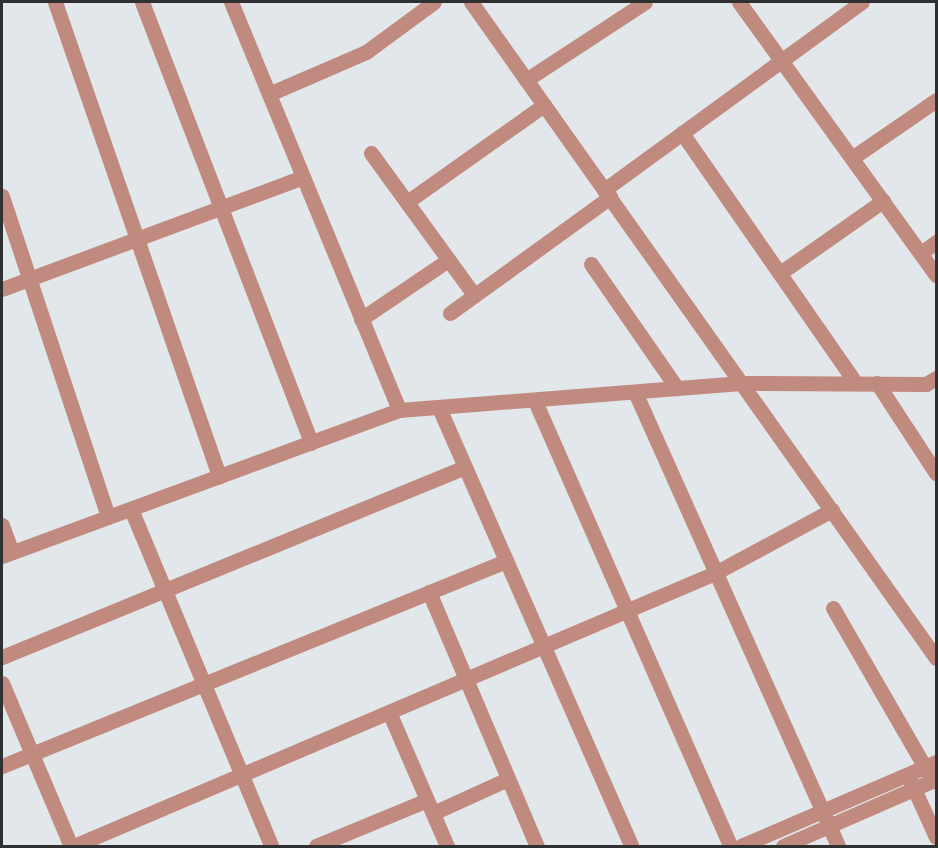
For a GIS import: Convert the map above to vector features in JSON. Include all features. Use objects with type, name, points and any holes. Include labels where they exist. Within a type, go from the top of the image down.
[{"type":"street","points":[[55,2],[219,476]]},
{"type":"street","points":[[142,2],[311,443]]},
{"type":"street","points":[[231,2],[399,410]]},
{"type":"street","points":[[269,94],[366,52],[434,2]]},
{"type":"street","points":[[471,2],[936,658]]},
{"type":"street","points":[[526,80],[645,2]]},
{"type":"street","points":[[739,2],[936,275]]},
{"type":"street","points":[[450,313],[607,194],[682,133],[862,2]]},
{"type":"street","points":[[852,158],[936,100]]},
{"type":"street","points":[[407,202],[544,105]]},
{"type":"street","points":[[682,133],[856,383]]},
{"type":"street","points":[[371,153],[474,295]]},
{"type":"street","points":[[2,289],[303,177]]},
{"type":"street","points":[[2,196],[108,517]]},
{"type":"street","points":[[780,273],[883,201]]},
{"type":"street","points":[[921,253],[936,242]]},
{"type":"street","points":[[361,319],[448,260]]},
{"type":"street","points":[[591,264],[677,388]]},
{"type":"street","points":[[2,525],[7,554],[399,410],[440,410],[741,382],[926,384],[936,378]]},
{"type":"street","points":[[878,383],[936,473]]},
{"type":"street","points":[[635,392],[838,846]]},
{"type":"street","points":[[534,401],[730,846]]},
{"type":"street","points":[[440,410],[631,846]]},
{"type":"street","points":[[2,657],[465,467]]},
{"type":"street","points":[[131,509],[271,846]]},
{"type":"street","points":[[2,683],[72,846],[716,573],[832,510]]},
{"type":"street","points":[[2,766],[506,561]]},
{"type":"street","points":[[429,592],[537,846]]},
{"type":"street","points":[[741,846],[822,812],[933,772],[833,608]]},
{"type":"street","points":[[389,712],[447,846]]},
{"type":"street","points":[[316,846],[508,779]]},
{"type":"street","points":[[783,846],[829,826],[910,782]]},
{"type":"street","points":[[910,782],[936,837]]}]
